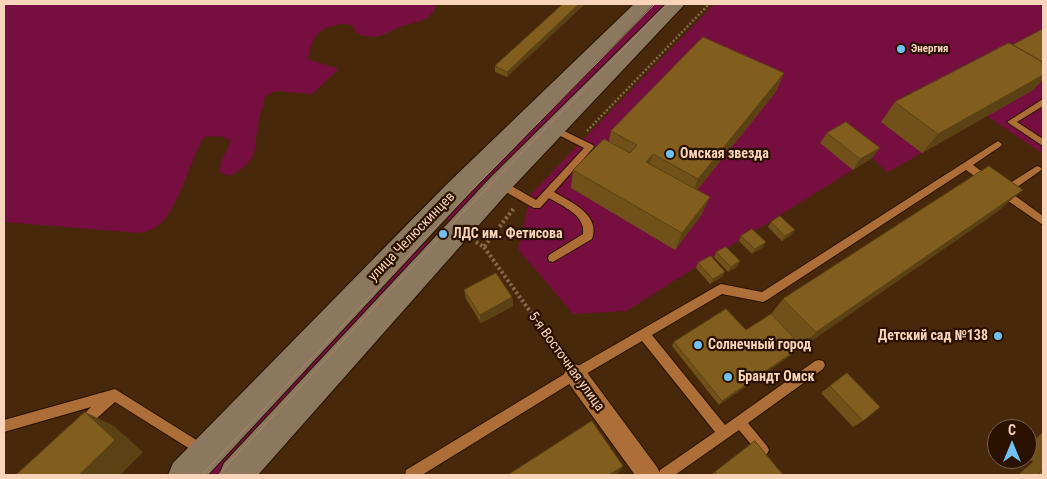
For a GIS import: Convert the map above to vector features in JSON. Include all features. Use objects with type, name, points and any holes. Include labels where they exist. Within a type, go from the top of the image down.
[{"type":"main road","name":"улица Челюскинцев","points":[[185,475],[450,197],[645,4]]},
{"type":"main road","name":"улица Челюскинцев","points":[[236,475],[511,190],[554,128],[676,4]]},
{"type":"street","name":"5-я Восточная улица","points":[[575,374],[649,475]]},
{"type":"lane","points":[[1043,102],[1011,122],[1043,143]]},
{"type":"lane","points":[[511,190],[537,205],[590,147],[554,128]]},
{"type":"lane","points":[[411,475],[575,374],[721,289],[763,297],[998,144]]},
{"type":"lane","points":[[966,165],[1043,221]]},
{"type":"lane","points":[[1003,192],[1037,169]]},
{"type":"lane","points":[[548,193],[580,213],[588,222],[590,229],[588,236],[553,258]]},
{"type":"lane","points":[[644,334],[724,434]]},
{"type":"lane","points":[[665,475],[819,366]]},
{"type":"lane","points":[[71,435],[115,395]]},
{"type":"lane","points":[[4,426],[115,395],[206,453]]},
{"type":"lane","points":[[740,422],[771,460]]},
{"type":"path","points":[[578,140],[709,4]]},
{"type":"path","points":[[484,248],[511,190]]},
{"type":"path","name":"5-я Восточная улица","points":[[471,239],[484,248],[575,374]]},
{"type":"shaded area","points":[[4,4],[437,4],[433,12],[426,19],[375,37],[364,36],[355,32],[353,26],[346,24],[322,30],[312,42],[308,59],[339,69],[312,94],[276,91],[265,97],[258,124],[255,149],[251,160],[230,176],[219,172],[221,162],[231,141],[221,136],[204,137],[170,212],[154,228],[139,233],[4,222]]},
{"type":"shaded area","points":[[654,4],[668,4],[455,223],[446,220],[445,214],[459,199]]},
{"type":"shaded area","points":[[714,4],[1043,4],[1043,154],[987,116],[888,172],[872,158],[626,311],[573,314],[518,249],[531,194]]},
{"type":"shaded area","points":[[425,241],[429,245],[427,253],[221,475],[198,475],[415,245]]},
{"type":"building","points":[[563,4],[579,4],[507,72],[495,66]]},
{"type":"building","points":[[1043,29],[1043,62],[1013,45]]},
{"type":"building","name":"Омская звезда","points":[[703,37],[784,73],[698,179],[653,154],[646,162],[710,197],[682,233],[573,170],[604,139],[630,153],[637,145],[611,131]]},
{"type":"building","points":[[1009,43],[1043,62],[1041,63],[1043,65],[1043,75],[938,134],[895,102]]},
{"type":"building","points":[[846,122],[880,148],[860,159],[827,133]]},
{"type":"building","points":[[989,166],[1023,190],[816,332],[783,299]]},
{"type":"building","points":[[780,216],[795,230],[785,236],[771,222]]},
{"type":"building","points":[[752,229],[766,242],[755,249],[741,236]]},
{"type":"building","points":[[726,247],[740,261],[731,267],[716,252]]},
{"type":"building","points":[[711,256],[725,272],[713,279],[698,263]]},
{"type":"building","points":[[496,273],[512,297],[480,315],[464,290]]},
{"type":"building","name":"Брандт Омск","points":[[726,309],[746,330],[771,314],[802,346],[722,401],[674,342]]},
{"type":"building","points":[[847,373],[880,407],[863,421],[830,386]]},
{"type":"building","points":[[85,412],[115,440],[79,475],[16,475]]},
{"type":"building","points":[[592,421],[623,466],[609,475],[508,475]]},
{"type":"building","points":[[755,441],[783,475],[718,475],[715,472]]},
{"type":"tram line","points":[[202,475],[423,240],[655,4]]},
{"type":"tram line","points":[[218,475],[450,226],[667,4]]},
{"type":"place","name":"Энергия","points":[[901,49]]},
{"type":"place","name":"Омская звезда","points":[[670,154]]},
{"type":"place","name":"ЛДС им. Фетисова","points":[[443,234]]},
{"type":"place","name":"Детский сад №138","points":[[998,336]]},
{"type":"place","name":"Солнечный город","points":[[698,345]]},
{"type":"place","name":"Брандт Омск","points":[[728,377]]}]
